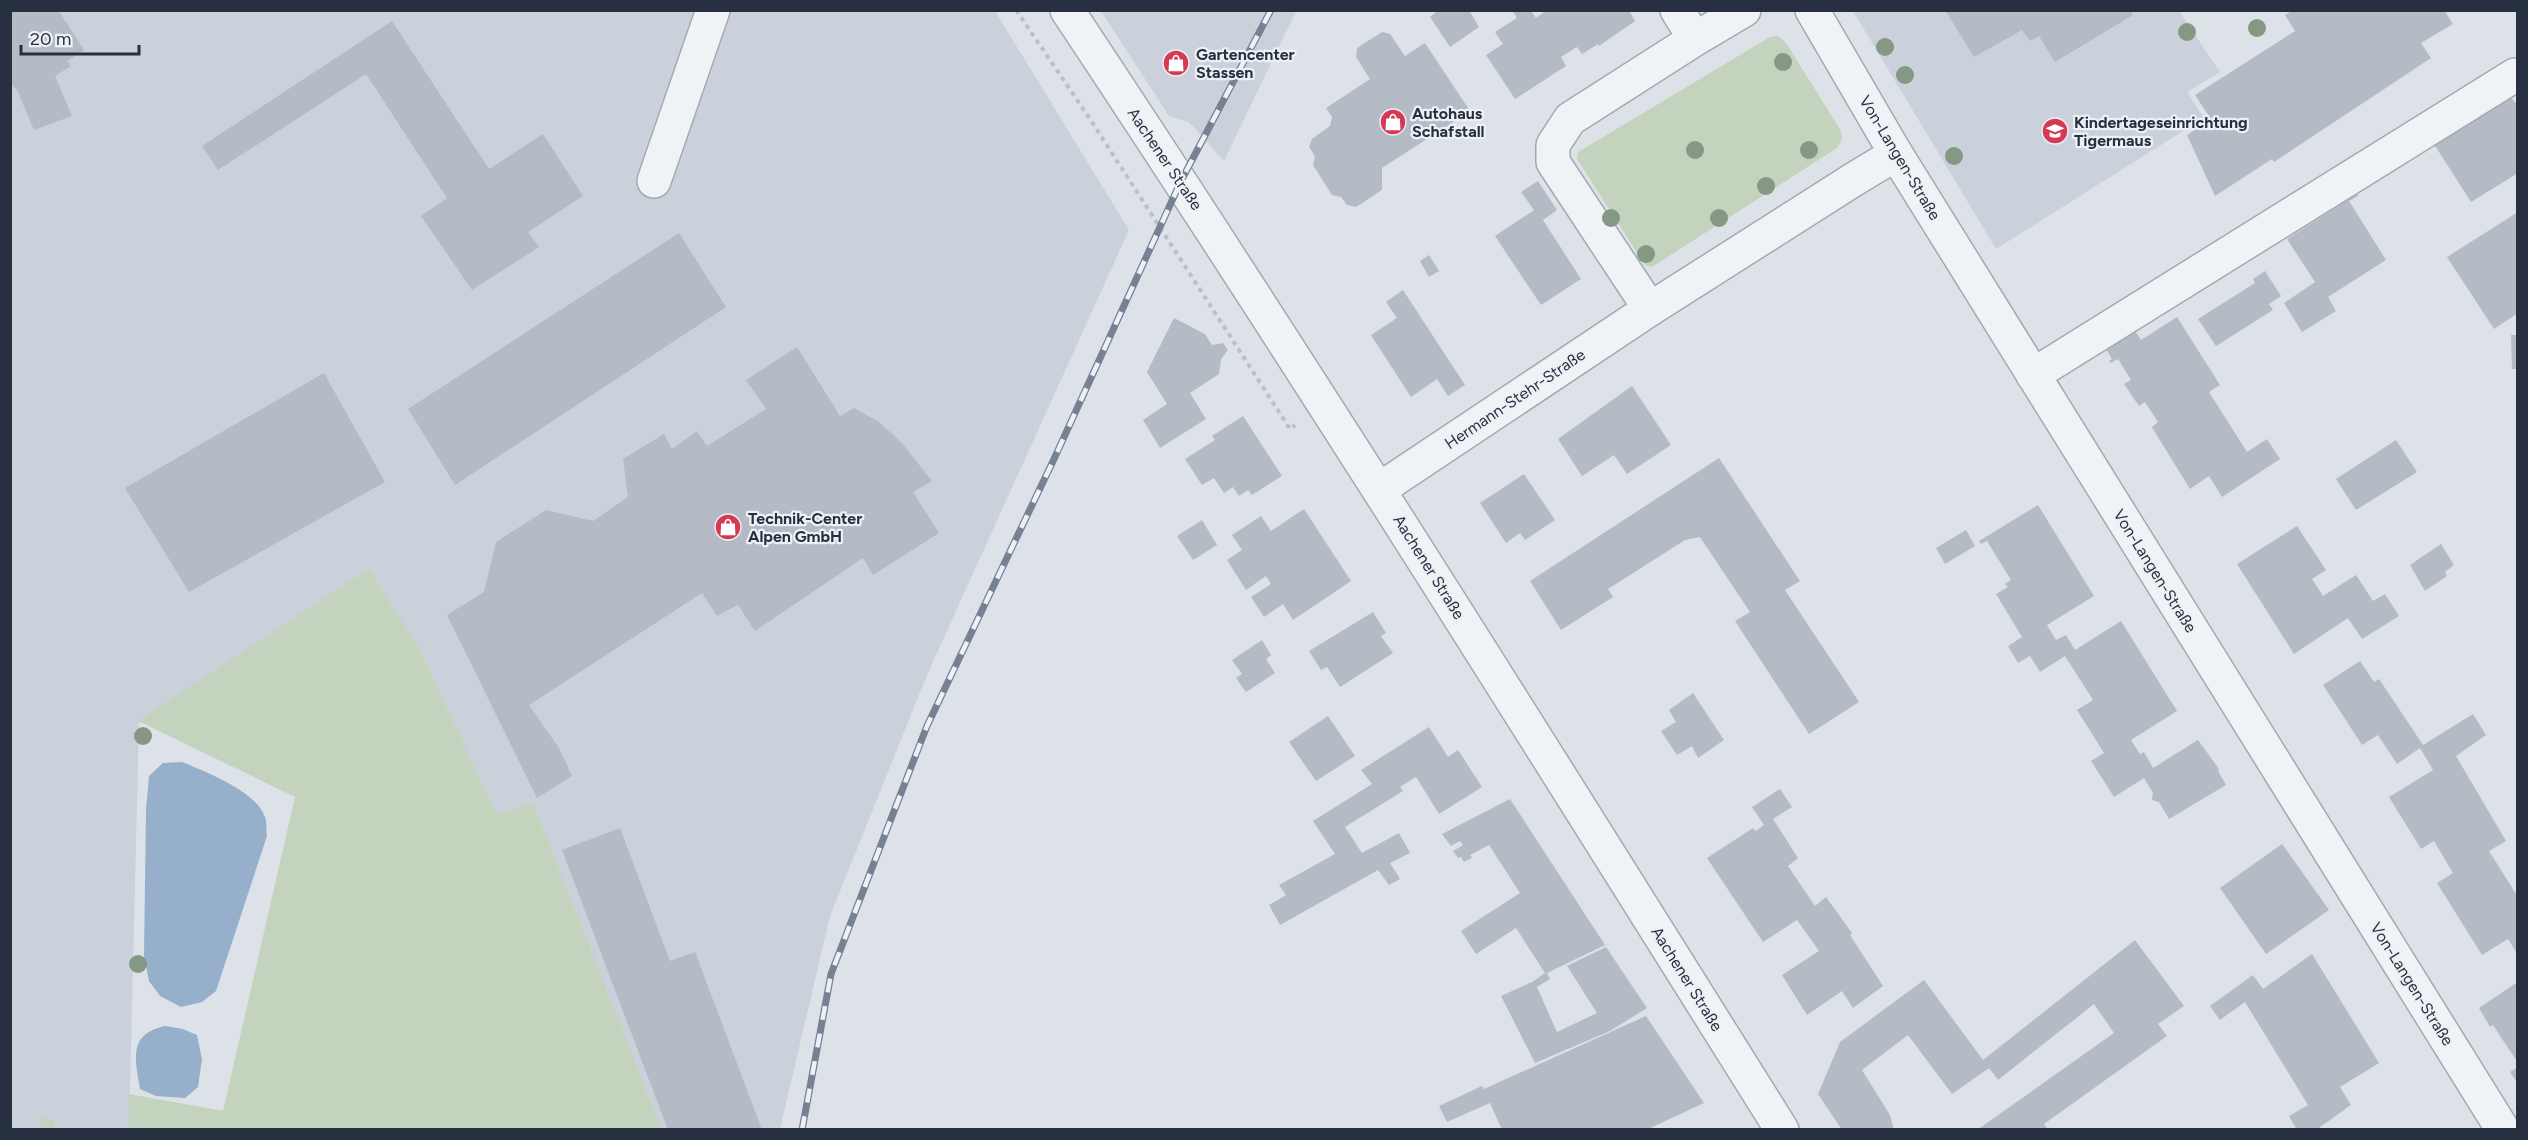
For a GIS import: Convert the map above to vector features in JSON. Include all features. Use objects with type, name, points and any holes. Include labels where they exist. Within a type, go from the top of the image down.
[{"type":"street","points":[[654,182],[713,10]]},
{"type":"street","name":"Aachener Straße","points":[[1067,10],[1181,181],[1380,489],[1782,1130]]},
{"type":"street","points":[[1677,10],[1695,39]]},
{"type":"street","points":[[1650,309],[1553,162],[1553,145],[1570,120],[1744,10]]},
{"type":"street","name":"Von-Langen-Straße","points":[[1812,10],[1896,154],[2503,1130]]},
{"type":"street","points":[[2033,375],[2515,75]]},
{"type":"street","name":"Hermann-Stehr-Straße","points":[[1380,489],[1650,309],[1896,154]]},
{"type":"path","points":[[1016,10],[1290,429],[1325,405]]},
{"type":"shaded area","points":[[10,11],[995,11],[1129,230],[927,675],[830,916],[780,1129],[662,1129],[533,804],[497,815],[420,649],[369,568],[139,721],[129,1129],[11,1129]]},
{"type":"shaded area","points":[[1101,11],[1296,11],[1224,161],[1189,122],[1169,116]]},
{"type":"shaded area","name":"Kindertageseinrichtung Tigermaus","points":[[1853,11],[2179,11],[2220,72],[2187,92],[2204,118],[1996,249]]},
{"type":"green space","points":[[1778,36],[1786,43],[1841,131],[1842,139],[1837,148],[1652,267],[1645,265],[1577,159],[1578,152],[1770,37]]},
{"type":"green space","points":[[369,568],[420,649],[497,815],[533,803],[662,1129],[129,1129],[129,1094],[223,1111],[295,797],[138,721]]},
{"type":"green space","points":[[40,1116],[54,1121],[54,1129],[40,1129]]},
{"type":"water","points":[[182,762],[229,784],[252,799],[265,817],[267,836],[216,991],[202,1002],[181,1007],[160,996],[149,981],[144,956],[146,810],[149,776],[163,763]]},
{"type":"water","points":[[165,1026],[183,1029],[197,1035],[202,1059],[198,1087],[185,1098],[156,1096],[140,1089],[136,1058],[140,1041],[153,1030]]},
{"type":"building","points":[[10,10],[58,10],[84,50],[67,61],[71,66],[55,76],[72,116],[34,130],[17,90],[10,83]]},
{"type":"building","points":[[1439,10],[1469,10],[1479,27],[1450,47],[1430,17]]},
{"type":"building","points":[[1512,10],[1530,10],[1536,18],[1547,10],[1629,10],[1635,21],[1599,46],[1598,44],[1582,54],[1577,47],[1561,57],[1566,66],[1515,99],[1486,55],[1503,44],[1495,32],[1517,18]]},
{"type":"building","points":[[1945,10],[2130,10],[2133,15],[2055,62],[2039,36],[2030,41],[2022,30],[1974,57]]},
{"type":"building","points":[[2293,10],[2444,10],[2453,24],[2421,43],[2431,58],[2274,162],[2272,159],[2215,196],[2187,135],[2211,119],[2195,95],[2295,31],[2285,15]]},
{"type":"building","points":[[392,21],[489,169],[543,134],[583,196],[528,232],[539,247],[472,290],[421,216],[447,198],[366,74],[218,170],[202,146]]},
{"type":"building","name":"Autohaus Schafstall","points":[[1382,32],[1390,34],[1405,56],[1425,43],[1470,111],[1382,168],[1382,190],[1356,207],[1347,205],[1341,197],[1332,195],[1313,165],[1315,156],[1309,147],[1312,139],[1330,126],[1332,117],[1326,108],[1370,79],[1356,57],[1357,48]]},
{"type":"building","points":[[2508,94],[2518,106],[2518,173],[2471,202],[2432,141]]},
{"type":"building","points":[[1538,181],[1557,210],[1543,220],[1581,279],[1541,305],[1495,236],[1534,210],[1521,192]]},
{"type":"building","points":[[2357,194],[2358,196],[2349,201],[2386,260],[2328,297],[2336,311],[2302,332],[2284,303],[2315,282],[2287,239]]},
{"type":"building","points":[[2518,212],[2518,313],[2494,329],[2447,257]]},
{"type":"building","points":[[679,233],[726,307],[455,485],[408,409]]},
{"type":"building","points":[[1429,255],[1439,271],[1429,277],[1420,261]]},
{"type":"building","points":[[2265,271],[2281,296],[2269,304],[2273,310],[2216,346],[2198,319],[2255,283],[2253,279]]},
{"type":"building","points":[[1403,290],[1465,385],[1448,396],[1437,379],[1411,397],[1371,335],[1397,318],[1386,302]]},
{"type":"building","points":[[2177,317],[2220,385],[2209,392],[2247,452],[2267,439],[2280,459],[2222,497],[2209,476],[2190,489],[2152,427],[2158,422],[2145,402],[2139,406],[2124,384],[2131,380],[2118,359],[2111,363],[2109,361],[2112,359],[2103,344],[2131,325],[2141,340]]},
{"type":"building","points":[[1174,318],[1205,334],[1212,345],[1223,343],[1228,350],[1221,359],[1219,374],[1190,393],[1206,419],[1160,448],[1143,420],[1167,404],[1147,372]]},
{"type":"building","points":[[2511,335],[2518,335],[2518,369],[2512,369]]},
{"type":"building","name":"Technik-Center Alpen GmbH","points":[[797,347],[840,416],[854,408],[879,422],[901,442],[932,481],[913,492],[939,533],[873,575],[863,558],[755,631],[738,605],[717,616],[702,593],[529,705],[559,748],[572,776],[537,798],[447,615],[484,592],[496,542],[546,510],[593,521],[628,497],[623,459],[664,434],[672,449],[697,431],[707,446],[766,409],[746,380]]},
{"type":"building","points":[[324,373],[385,482],[189,592],[125,488]]},
{"type":"building","points":[[1632,386],[1671,445],[1627,474],[1614,455],[1582,476],[1558,439]]},
{"type":"building","points":[[1243,416],[1282,476],[1252,495],[1248,490],[1239,496],[1233,487],[1224,493],[1214,478],[1202,485],[1185,459],[1215,440],[1212,436]]},
{"type":"building","points":[[2396,440],[2417,472],[2356,510],[2336,479]]},
{"type":"building","points":[[1719,458],[1800,581],[1785,590],[1859,702],[1809,734],[1735,621],[1750,612],[1700,537],[1685,540],[1608,589],[1613,597],[1561,630],[1530,581]]},
{"type":"building","points":[[1524,474],[1555,520],[1525,540],[1520,533],[1506,543],[1480,503]]},
{"type":"building","points":[[2038,505],[2094,596],[2047,625],[2056,640],[2066,635],[2075,650],[2121,621],[2177,711],[2131,740],[2140,754],[2144,752],[2153,768],[2198,740],[2219,769],[2226,785],[2169,819],[2159,802],[2152,800],[2153,793],[2144,778],[2114,797],[2091,761],[2104,753],[2077,710],[2093,700],[2065,656],[2040,672],[2030,656],[2018,663],[2008,646],[2022,637],[1996,594],[2008,587],[2005,584],[2011,580],[1987,541],[1981,544],[1979,541]]},
{"type":"building","points":[[1304,509],[1351,581],[1293,620],[1283,604],[1264,617],[1251,597],[1271,584],[1266,576],[1246,590],[1227,560],[1242,550],[1232,535],[1261,516],[1271,531]]},
{"type":"building","points":[[1202,520],[1217,545],[1193,560],[1177,536]]},
{"type":"building","points":[[2297,526],[2326,570],[2312,579],[2323,596],[2356,575],[2373,601],[2385,594],[2399,616],[2362,639],[2348,618],[2294,654],[2237,564]]},
{"type":"building","points":[[1966,530],[1975,546],[1945,564],[1936,548]]},
{"type":"building","points":[[2441,544],[2454,565],[2445,572],[2447,576],[2425,591],[2410,565]]},
{"type":"building","points":[[1373,612],[1386,633],[1381,636],[1393,653],[1340,687],[1327,667],[1321,670],[1309,651]]},
{"type":"building","points":[[1262,640],[1271,655],[1266,659],[1275,673],[1246,692],[1236,678],[1242,674],[1232,660]]},
{"type":"building","points":[[2360,661],[2374,682],[2379,679],[2423,745],[2473,714],[2486,735],[2456,756],[2506,841],[2489,851],[2518,897],[2518,955],[2508,939],[2482,955],[2437,883],[2453,873],[2434,841],[2421,849],[2389,797],[2433,770],[2420,748],[2397,764],[2378,735],[2362,745],[2323,685]]},
{"type":"building","points":[[1693,693],[1724,740],[1698,758],[1692,746],[1677,755],[1661,731],[1676,722],[1669,710]]},
{"type":"building","points":[[1328,716],[1355,756],[1316,781],[1289,742]]},
{"type":"building","points":[[1429,727],[1448,757],[1458,750],[1482,787],[1439,814],[1416,777],[1400,787],[1403,791],[1345,827],[1362,853],[1399,833],[1410,853],[1390,863],[1400,879],[1389,885],[1378,870],[1280,925],[1269,905],[1286,895],[1279,885],[1335,854],[1313,821],[1372,784],[1361,770]]},
{"type":"building","points":[[1780,789],[1792,807],[1773,819],[1798,858],[1788,866],[1815,906],[1826,897],[1852,933],[1850,935],[1883,986],[1853,1008],[1842,991],[1807,1015],[1782,975],[1819,951],[1797,920],[1763,942],[1707,858],[1753,828],[1756,831],[1764,825],[1752,807]]},
{"type":"building","points":[[1510,799],[1605,945],[1547,973],[1550,979],[1537,987],[1557,1032],[1597,1013],[1567,966],[1606,947],[1647,1008],[1610,1031],[1535,1063],[1501,996],[1532,982],[1545,973],[1516,928],[1476,954],[1461,931],[1520,893],[1489,845],[1470,855],[1472,858],[1464,862],[1453,851],[1463,845],[1460,841],[1451,846],[1442,834]]},
{"type":"building","points":[[620,828],[670,961],[695,952],[762,1130],[668,1130],[562,850]]},
{"type":"building","points":[[2282,844],[2329,910],[2266,954],[2220,888]]},
{"type":"building","points":[[2135,940],[2184,1006],[2158,1024],[2167,1036],[2044,1124],[2048,1130],[1977,1130],[2114,1033],[2094,1004],[1998,1080],[1989,1068],[1952,1094],[1908,1035],[1862,1070],[1890,1115],[1894,1130],[1842,1130],[1818,1094],[1840,1042],[1924,980],[1983,1060]]},
{"type":"building","points":[[2312,954],[2379,1063],[2340,1087],[2351,1105],[2316,1130],[2297,1130],[2289,1116],[2308,1105],[2245,1002],[2220,1020],[2210,1006],[2253,975],[2263,989]]},
{"type":"building","points":[[2516,983],[2518,986],[2518,1063],[2493,1025],[2490,1027],[2479,1008]]},
{"type":"building","points":[[1646,1016],[1704,1103],[1646,1130],[1502,1130],[1490,1103],[1447,1122],[1439,1106],[1482,1086],[1484,1089]]},
{"type":"building","points":[[2518,1067],[2518,1084],[2510,1072]]},
{"type":"railway","points":[[802,1130],[831,974],[927,726],[1054,459],[1181,181],[1271,10]]},
{"type":"place","name":"Gartencenter Stassen","points":[[1176,63]]},
{"type":"place","name":"Autohaus Schafstall","points":[[1393,122]]},
{"type":"place","name":"Kindertageseinrichtung Tigermaus","points":[[2055,131]]},
{"type":"place","name":"Technik-Center Alpen GmbH","points":[[728,527]]}]
